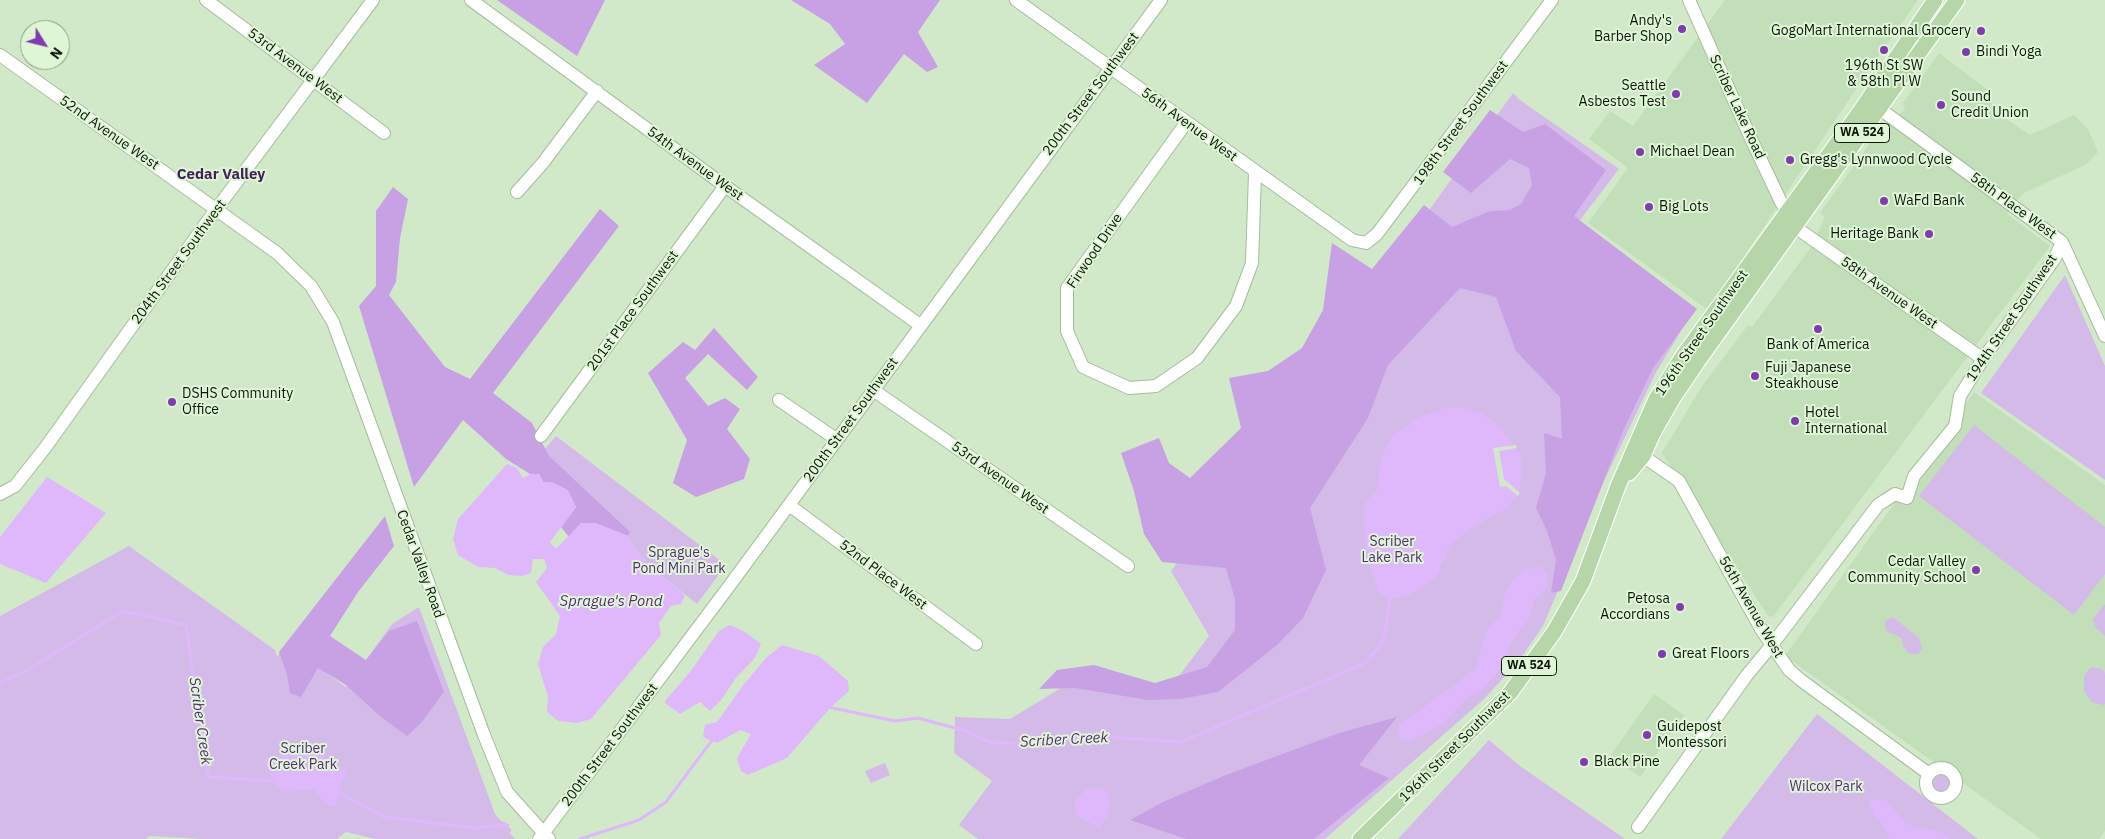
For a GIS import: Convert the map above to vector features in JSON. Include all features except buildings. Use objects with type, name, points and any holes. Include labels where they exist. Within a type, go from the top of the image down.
[{"type":"main road","name":"196th Street Southwest","points":[[1360,839],[1441,762],[1515,686],[1554,632],[1583,581],[1618,486],[1652,407],[1683,356],[1787,214],[1935,0]]},
{"type":"main road","points":[[1943,18],[1946,0]]},
{"type":"main road","name":"196th Street Southwest","points":[[1618,486],[1643,456],[1653,433],[1673,398],[1957,0]]},
{"type":"main road","points":[[1879,83],[1882,87],[1876,105],[1880,110]]},
{"type":"main road","points":[[1643,456],[1641,446],[1653,416],[1652,407]]},
{"type":"street","name":"53rd Avenue West","points":[[206,0],[384,133]]},
{"type":"street","name":"204th Street Southwest","points":[[0,494],[15,486],[45,448],[216,209],[372,0]]},
{"type":"street","name":"54th Avenue West","points":[[472,0],[725,186],[920,325]]},
{"type":"street","name":"56th Avenue West","points":[[1016,0],[1255,173],[1352,240],[1366,243]]},
{"type":"street","name":"200th Street Southwest","points":[[544,837],[1161,0]]},
{"type":"street","name":"198th Street Southwest","points":[[1366,243],[1377,234],[1552,0]]},
{"type":"street","name":"Scriber Lake Road","points":[[1689,0],[1723,78],[1787,214]]},
{"type":"street","name":"52nd Avenue West","points":[[0,55],[277,254],[311,286]]},
{"type":"street","points":[[517,192],[542,164],[597,91]]},
{"type":"street","name":"58th Place West","points":[[1880,110],[2062,242],[2105,336]]},
{"type":"street","name":"Firwood Drive","points":[[1186,123],[1067,288],[1067,331],[1083,367],[1129,388],[1156,386],[1197,358],[1236,306],[1252,263],[1255,173]]},
{"type":"street","name":"201st Place Southwest","points":[[540,436],[725,186]]},
{"type":"street","points":[[1787,214],[1795,227]]},
{"type":"street","name":"58th Avenue West","points":[[1795,227],[1983,359]]},
{"type":"street","name":"194th Street Southwest","points":[[1771,646],[1878,505],[1895,494],[1907,498],[1914,476],[1955,426],[1960,396],[1983,359],[2055,258],[2062,242]]},
{"type":"street","name":"Cedar Valley Road","points":[[311,286],[333,322],[484,735],[507,792],[544,837]]},
{"type":"street","name":"53rd Avenue West","points":[[873,390],[1128,566]]},
{"type":"street","points":[[780,400],[836,440]]},
{"type":"street","name":"56th Avenue West","points":[[1643,456],[1679,481],[1771,646],[1789,670],[1929,774]]},
{"type":"street","name":"52nd Place West","points":[[789,505],[976,644]]},
{"type":"street","points":[[1638,827],[1747,675],[1771,646]]},
{"type":"shaded area","points":[[497,0],[605,0],[577,56]]},
{"type":"shaded area","points":[[791,0],[940,0],[918,32],[938,67],[927,72],[904,54],[867,103],[814,65],[845,44],[830,24]]},
{"type":"shaded area","points":[[1725,0],[1918,0],[1708,310],[1588,223],[1628,168],[1589,139],[1610,111],[1633,126]]},
{"type":"shaded area","points":[[1939,53],[1989,91],[1993,110],[2030,135],[2074,115],[2088,129],[2098,152],[2085,165],[2022,194],[2007,214],[2050,246],[1773,617],[1768,616],[1662,453],[1702,386],[1748,325],[1752,327],[1811,247],[1825,217],[1820,213],[1883,125],[1905,110],[1903,103]]},
{"type":"shaded area","points":[[1490,110],[1523,132],[1545,124],[1606,170],[1574,216],[1697,309],[1653,368],[1623,431],[1561,591],[1551,593],[1556,560],[1547,531],[1536,508],[1546,473],[1544,433],[1562,439],[1560,397],[1516,351],[1496,297],[1460,288],[1388,365],[1368,418],[1310,508],[1326,570],[1303,618],[1277,645],[1218,692],[1180,699],[1148,700],[1075,688],[1039,689],[1057,670],[1094,665],[1155,683],[1207,667],[1235,630],[1235,599],[1226,568],[1162,562],[1144,534],[1134,491],[1121,453],[1159,438],[1169,463],[1190,478],[1241,428],[1229,378],[1268,371],[1302,348],[1323,310],[1332,243],[1372,269],[1424,205],[1452,227],[1490,211],[1510,210],[1521,204],[1532,185],[1529,168],[1510,159],[1471,193],[1443,172]]},
{"type":"shaded area","points":[[393,187],[408,199],[400,238],[396,282],[389,295],[445,367],[470,379],[600,209],[619,226],[493,393],[532,423],[549,456],[630,532],[628,536],[595,523],[582,523],[569,537],[561,527],[576,507],[554,483],[543,482],[539,474],[530,474],[506,459],[463,420],[414,487],[359,306],[376,286],[376,211]]},
{"type":"shaded area","points":[[714,328],[758,377],[747,390],[708,354],[685,378],[708,406],[725,398],[740,409],[727,429],[750,459],[744,479],[696,497],[673,483],[687,440],[648,373],[683,342],[695,350]]},
{"type":"shaded area","name":"Cedar Valley Community School","points":[[1974,392],[2105,485],[2105,831],[2099,839],[2041,839],[1785,656]]},
{"type":"shaded area","points":[[385,516],[394,546],[358,592],[330,636],[366,660],[389,631],[417,621],[444,692],[421,723],[407,736],[380,716],[346,685],[318,668],[301,697],[290,693],[287,675],[279,652]]},
{"type":"shaded area","name":"Guidepost Montessori","points":[[1654,694],[1684,715],[1640,777],[1610,756]]},
{"type":"shaded area","points":[[1397,717],[1359,765],[1389,778],[1314,839],[1186,839],[1130,820],[1163,802],[1226,775],[1339,733]]},
{"type":"green space","name":"Scriber Lake Park","points":[[1513,93],[1520,100],[1619,169],[1574,228],[1684,326],[1655,374],[1605,479],[1543,626],[1518,662],[1484,699],[1325,839],[978,839],[959,825],[992,781],[954,753],[955,717],[1010,719],[1076,679],[1167,692],[1209,636],[1171,571]]},
{"type":"green space","points":[[2065,275],[2105,366],[2105,480],[1981,393]]},
{"type":"green space","points":[[1974,425],[2105,527],[2105,574],[2074,615],[1919,496]]},
{"type":"green space","name":"Sprague's Pond Mini Park","points":[[556,436],[726,565],[697,604],[648,565],[634,548],[628,536],[530,466]]},
{"type":"green space","name":"Scriber Creek Park","points":[[129,546],[275,650],[277,657],[286,644],[346,687],[392,624],[419,607],[495,814],[501,821],[505,822],[512,831],[509,832],[515,839],[375,839],[346,832],[337,839],[204,839],[149,836],[146,839],[0,839],[0,616]]},
{"type":"green space","points":[[2105,604],[2105,636],[2095,627],[2093,619]]},
{"type":"green space","points":[[1893,617],[1919,638],[1922,649],[1918,654],[1909,654],[1903,646],[1902,638],[1886,631],[1885,621]]},
{"type":"green space","points":[[2091,667],[2102,669],[2105,673],[2105,704],[2103,705],[2092,702],[2084,691],[2084,676]]},
{"type":"green space","name":"Wilcox Park","points":[[1817,714],[1978,839],[1721,839]]},
{"type":"green space","points":[[1489,740],[1520,766],[1625,839],[1398,839]]},
{"type":"green space","points":[[885,763],[890,775],[871,783],[865,771]]},
{"type":"green space","points":[[1941,774],[1947,777],[1950,783],[1947,789],[1941,792],[1935,789],[1932,783],[1935,777]]},
{"type":"water","points":[[1444,408],[1466,408],[1487,416],[1500,427],[1520,454],[1522,471],[1519,495],[1507,508],[1473,527],[1450,544],[1444,561],[1435,577],[1425,586],[1409,596],[1390,599],[1378,591],[1365,545],[1364,505],[1378,487],[1381,457],[1392,437],[1415,419]]},
{"type":"water","name":"Sprague's Pond","points":[[507,464],[517,468],[523,478],[530,474],[539,474],[543,482],[554,483],[568,490],[576,507],[550,542],[556,549],[581,523],[595,523],[628,536],[634,548],[648,565],[685,595],[681,604],[671,606],[659,623],[661,635],[591,719],[577,723],[558,721],[547,712],[548,697],[538,664],[543,647],[556,634],[560,616],[536,582],[547,568],[544,559],[533,559],[531,573],[522,576],[508,575],[495,568],[478,567],[458,555],[453,539],[458,519]]},
{"type":"water","points":[[47,477],[106,513],[46,583],[0,564],[0,537]]},
{"type":"water","points":[[1541,566],[1547,573],[1547,587],[1534,601],[1528,620],[1509,646],[1505,663],[1484,688],[1468,698],[1443,724],[1410,741],[1398,737],[1401,724],[1475,669],[1487,630],[1500,616],[1506,589],[1523,570]]},
{"type":"water","points":[[730,625],[745,632],[761,644],[755,658],[735,679],[722,699],[710,711],[700,702],[680,714],[665,703],[665,701],[690,672],[719,631]]},
{"type":"water","points":[[782,645],[819,656],[848,681],[849,691],[831,707],[787,758],[748,775],[741,771],[737,758],[751,734],[740,730],[717,743],[703,737],[705,725],[717,722],[744,684],[767,657]]},
{"type":"water","points":[[299,750],[324,757],[347,772],[339,787],[338,801],[333,807],[327,805],[313,789],[283,792],[274,781],[263,760]]},
{"type":"water","points":[[1098,788],[1107,791],[1110,801],[1108,816],[1100,828],[1076,815],[1075,801],[1086,789]]},
{"type":"water","points":[[1870,799],[1887,800],[1903,821],[1913,827],[1944,833],[1950,839],[1889,839],[1886,829],[1875,817],[1874,810],[1869,806]]},
{"type":"pier","points":[[1516,445],[1517,448],[1499,451],[1504,479],[1520,493],[1518,496],[1506,486],[1500,487],[1493,448]]},
{"type":"waterway","name":"Scriber Creek","points":[[828,707],[895,721],[918,718],[966,731],[989,742],[1032,744],[1092,736],[1181,742],[1366,663],[1384,640],[1390,599]]},
{"type":"waterway","name":"Scriber Creek","points":[[0,683],[29,669],[123,611],[186,625],[208,777],[276,781]]},
{"type":"waterway","name":"Scriber Creek","points":[[580,839],[639,820],[666,802],[713,739]]},
{"type":"waterway","name":"Scriber Creek","points":[[336,791],[384,817],[475,828],[508,825]]},
{"type":"place","name":"Andy's Barber Shop","points":[[1682,29]]},
{"type":"place","name":"GogoMart International Grocery","points":[[1981,31]]},
{"type":"place","name":"196th St SW & 58th Pl W","points":[[1884,50]]},
{"type":"place","name":"Bindi Yoga","points":[[1966,52]]},
{"type":"place","name":"Seattle Asbestos Test","points":[[1676,94]]},
{"type":"place","name":"Sound Credit Union","points":[[1941,105]]},
{"type":"place","name":"Michael Dean","points":[[1640,152]]},
{"type":"place","name":"Gregg's Lynnwood Cycle","points":[[1790,160]]},
{"type":"place","name":"WaFd Bank","points":[[1884,201]]},
{"type":"place","name":"Big Lots","points":[[1649,207]]},
{"type":"place","name":"Heritage Bank","points":[[1929,234]]},
{"type":"place","name":"Bank of America","points":[[1818,329]]},
{"type":"place","name":"Fuji Japanese Steakhouse","points":[[1755,376]]},
{"type":"place","name":"DSHS Community Office","points":[[172,402]]},
{"type":"place","name":"Hotel International","points":[[1795,421]]},
{"type":"place","name":"Cedar Valley Community School","points":[[1976,570]]},
{"type":"place","name":"Petosa Accordians","points":[[1680,607]]},
{"type":"place","name":"Great Floors","points":[[1662,654]]},
{"type":"place","name":"Guidepost Montessori","points":[[1647,735]]},
{"type":"place","name":"Black Pine","points":[[1584,762]]},
{"type":"district","name":"Cedar Valley","points":[[221,175]]}]
